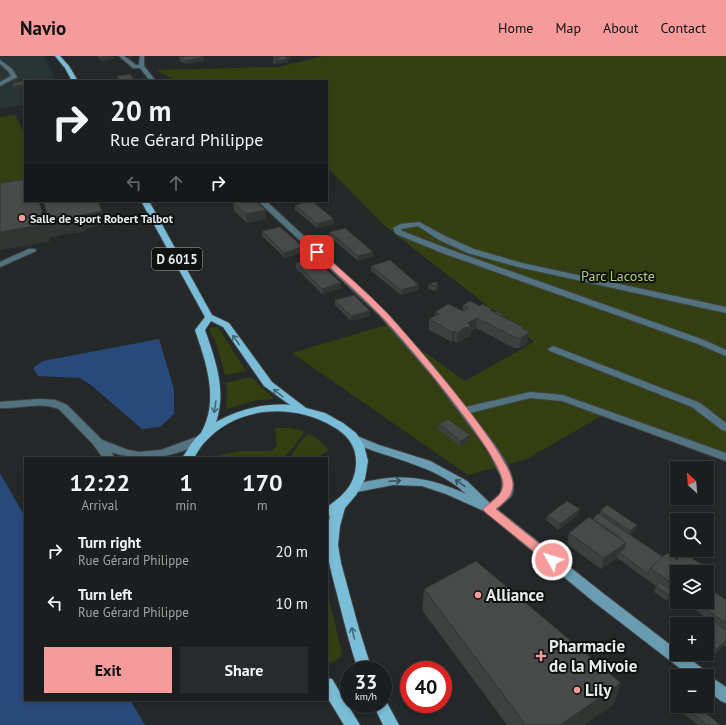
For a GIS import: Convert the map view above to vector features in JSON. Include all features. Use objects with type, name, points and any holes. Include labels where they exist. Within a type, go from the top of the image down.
[{"type":"main road","points":[[57,56],[67,67],[74,80]]},
{"type":"main road","name":"D 6015","points":[[146,202],[208,317]]},
{"type":"main road","points":[[189,457],[203,436],[214,415],[217,394],[211,364],[200,330],[208,317],[226,325],[268,384],[283,397],[304,410]]},
{"type":"main road","points":[[203,436],[222,423],[238,415],[262,409],[286,408],[304,410],[331,419],[348,431],[357,440],[362,456],[363,468],[357,488],[342,504],[336,515],[332,541],[334,560],[356,646],[362,661]]},
{"type":"main road","points":[[328,512],[342,504]]},
{"type":"main road","points":[[328,686],[352,725]]},
{"type":"main road","points":[[385,713],[391,725]]},
{"type":"street","points":[[121,56],[135,67],[141,66]]},
{"type":"street","points":[[142,56],[141,66],[152,80]]},
{"type":"street","points":[[0,61],[10,70],[14,77],[0,84]]},
{"type":"street","points":[[263,202],[383,314],[435,374],[492,448],[507,477],[508,485],[506,495],[489,509]]},
{"type":"street","points":[[726,310],[521,265],[471,251],[442,238],[419,224],[401,226],[397,228],[399,232],[448,252],[660,326],[702,342],[726,354]]},
{"type":"street","points":[[0,265],[32,251]]},
{"type":"street","points":[[553,349],[696,405],[726,428]]},
{"type":"street","points":[[464,411],[530,395],[562,398],[726,456]]},
{"type":"street","points":[[0,405],[13,406],[31,402],[56,403],[63,407],[97,441],[108,457]]},
{"type":"street","points":[[97,441],[120,453],[141,456],[157,455],[177,450],[203,436]]},
{"type":"street","points":[[357,440],[375,448],[426,464],[463,484],[489,509],[599,598],[691,669]]},
{"type":"street","points":[[357,488],[392,480],[422,481],[448,490],[489,509]]},
{"type":"street","points":[[714,687],[726,696]]},
{"type":"shaded area","points":[[0,56],[44,56],[56,80],[24,80],[24,105],[0,109]]},
{"type":"green space","name":"Parc Lacoste","points":[[323,56],[726,56],[726,453],[608,412],[527,459],[468,475],[292,353],[386,325],[465,381],[534,342],[386,227],[328,168],[328,80],[174,80],[156,70],[279,67]]},
{"type":"green space","points":[[15,115],[24,133],[24,187],[0,191],[0,117]]},
{"type":"green space","points":[[218,327],[246,371],[225,375],[217,346],[209,328]]},
{"type":"green space","points":[[251,377],[274,399],[257,400],[226,409],[227,388],[225,383]]},
{"type":"green space","points":[[275,428],[292,428],[305,432],[284,457],[219,457],[220,455],[240,451],[271,451],[277,446]]},
{"type":"green space","points":[[308,434],[318,439],[329,450],[318,457],[291,457],[298,445]]},
{"type":"green space","points":[[328,594],[342,654],[337,660],[328,662]]},
{"type":"water","points":[[159,339],[174,389],[174,414],[160,427],[142,429],[91,385],[80,378],[38,376],[33,368],[43,361]]},
{"type":"water","points":[[0,473],[24,515],[24,701],[131,701],[145,725],[0,725]]},
{"type":"building","points":[[276,56],[290,56],[285,57],[288,59],[275,61],[273,59],[279,58]]},
{"type":"building","points":[[179,57],[204,57],[186,61]]},
{"type":"building","points":[[130,74],[134,80],[120,80],[117,76]]},
{"type":"building","points":[[41,78],[43,80],[29,80]]},
{"type":"building","points":[[24,81],[24,85],[15,86],[12,83]]},
{"type":"building","points":[[24,179],[24,202],[39,202],[46,224],[0,232],[0,183]]},
{"type":"building","points":[[43,202],[98,202],[102,211],[82,215],[83,217],[46,224],[45,221],[49,220]]},
{"type":"building","points":[[233,202],[257,202],[266,210],[246,214]]},
{"type":"building","points":[[313,202],[334,219],[317,224],[295,205]]},
{"type":"building","points":[[280,227],[303,247],[284,253],[262,231]]},
{"type":"building","points":[[345,228],[373,252],[358,256],[330,232]]},
{"type":"building","points":[[314,258],[341,283],[322,289],[296,263]]},
{"type":"building","points":[[390,260],[419,285],[401,290],[371,266]]},
{"type":"building","points":[[435,282],[438,284],[436,286],[429,284]]},
{"type":"building","points":[[354,295],[370,311],[351,316],[335,300]]},
{"type":"building","points":[[470,301],[480,306],[482,304],[492,309],[490,310],[523,327],[522,328],[529,333],[521,338],[516,338],[477,318],[468,323],[471,327],[464,328],[457,333],[455,331],[452,332],[429,319],[439,314],[435,312],[448,304],[463,311],[469,308],[463,305]]},
{"type":"building","points":[[496,311],[504,314],[501,316],[494,312]]},
{"type":"building","points":[[448,419],[470,435],[461,441],[439,424]]},
{"type":"building","points":[[567,501],[580,509],[560,524],[548,515]]},
{"type":"building","points":[[607,505],[637,525],[630,531],[600,511]]},
{"type":"building","points":[[598,513],[663,557],[650,568],[648,574],[619,552],[624,549],[626,543],[593,519]]},
{"type":"building","points":[[589,517],[626,543],[604,558],[569,533]]},
{"type":"building","points":[[667,553],[670,557],[677,560],[680,557],[690,557],[701,564],[670,565],[670,582],[650,568]]},
{"type":"building","points":[[476,561],[621,683],[560,725],[526,725],[424,589]]},
{"type":"building","points":[[660,582],[670,589],[670,594],[669,595],[656,586]]},
{"type":"building","points":[[714,592],[726,600],[726,623],[705,609],[714,609]]},
{"type":"building","points":[[714,621],[726,630],[726,640],[717,649],[714,647]]},
{"type":"building","points":[[692,713],[706,713],[720,725],[707,725]]},
{"type":"place","name":"Salle de sport Robert Talbot","points":[[22,218]]},
{"type":"place","name":"Alliance","points":[[478,595]]},
{"type":"place","name":"Pharmacie de la Mivoie","points":[[541,656]]},
{"type":"place","name":"Lily","points":[[577,690]]},
{"type":"route","points":[[317,252],[383,314],[435,374],[492,448],[507,477],[508,485],[506,495],[489,509],[552,560]]}]
